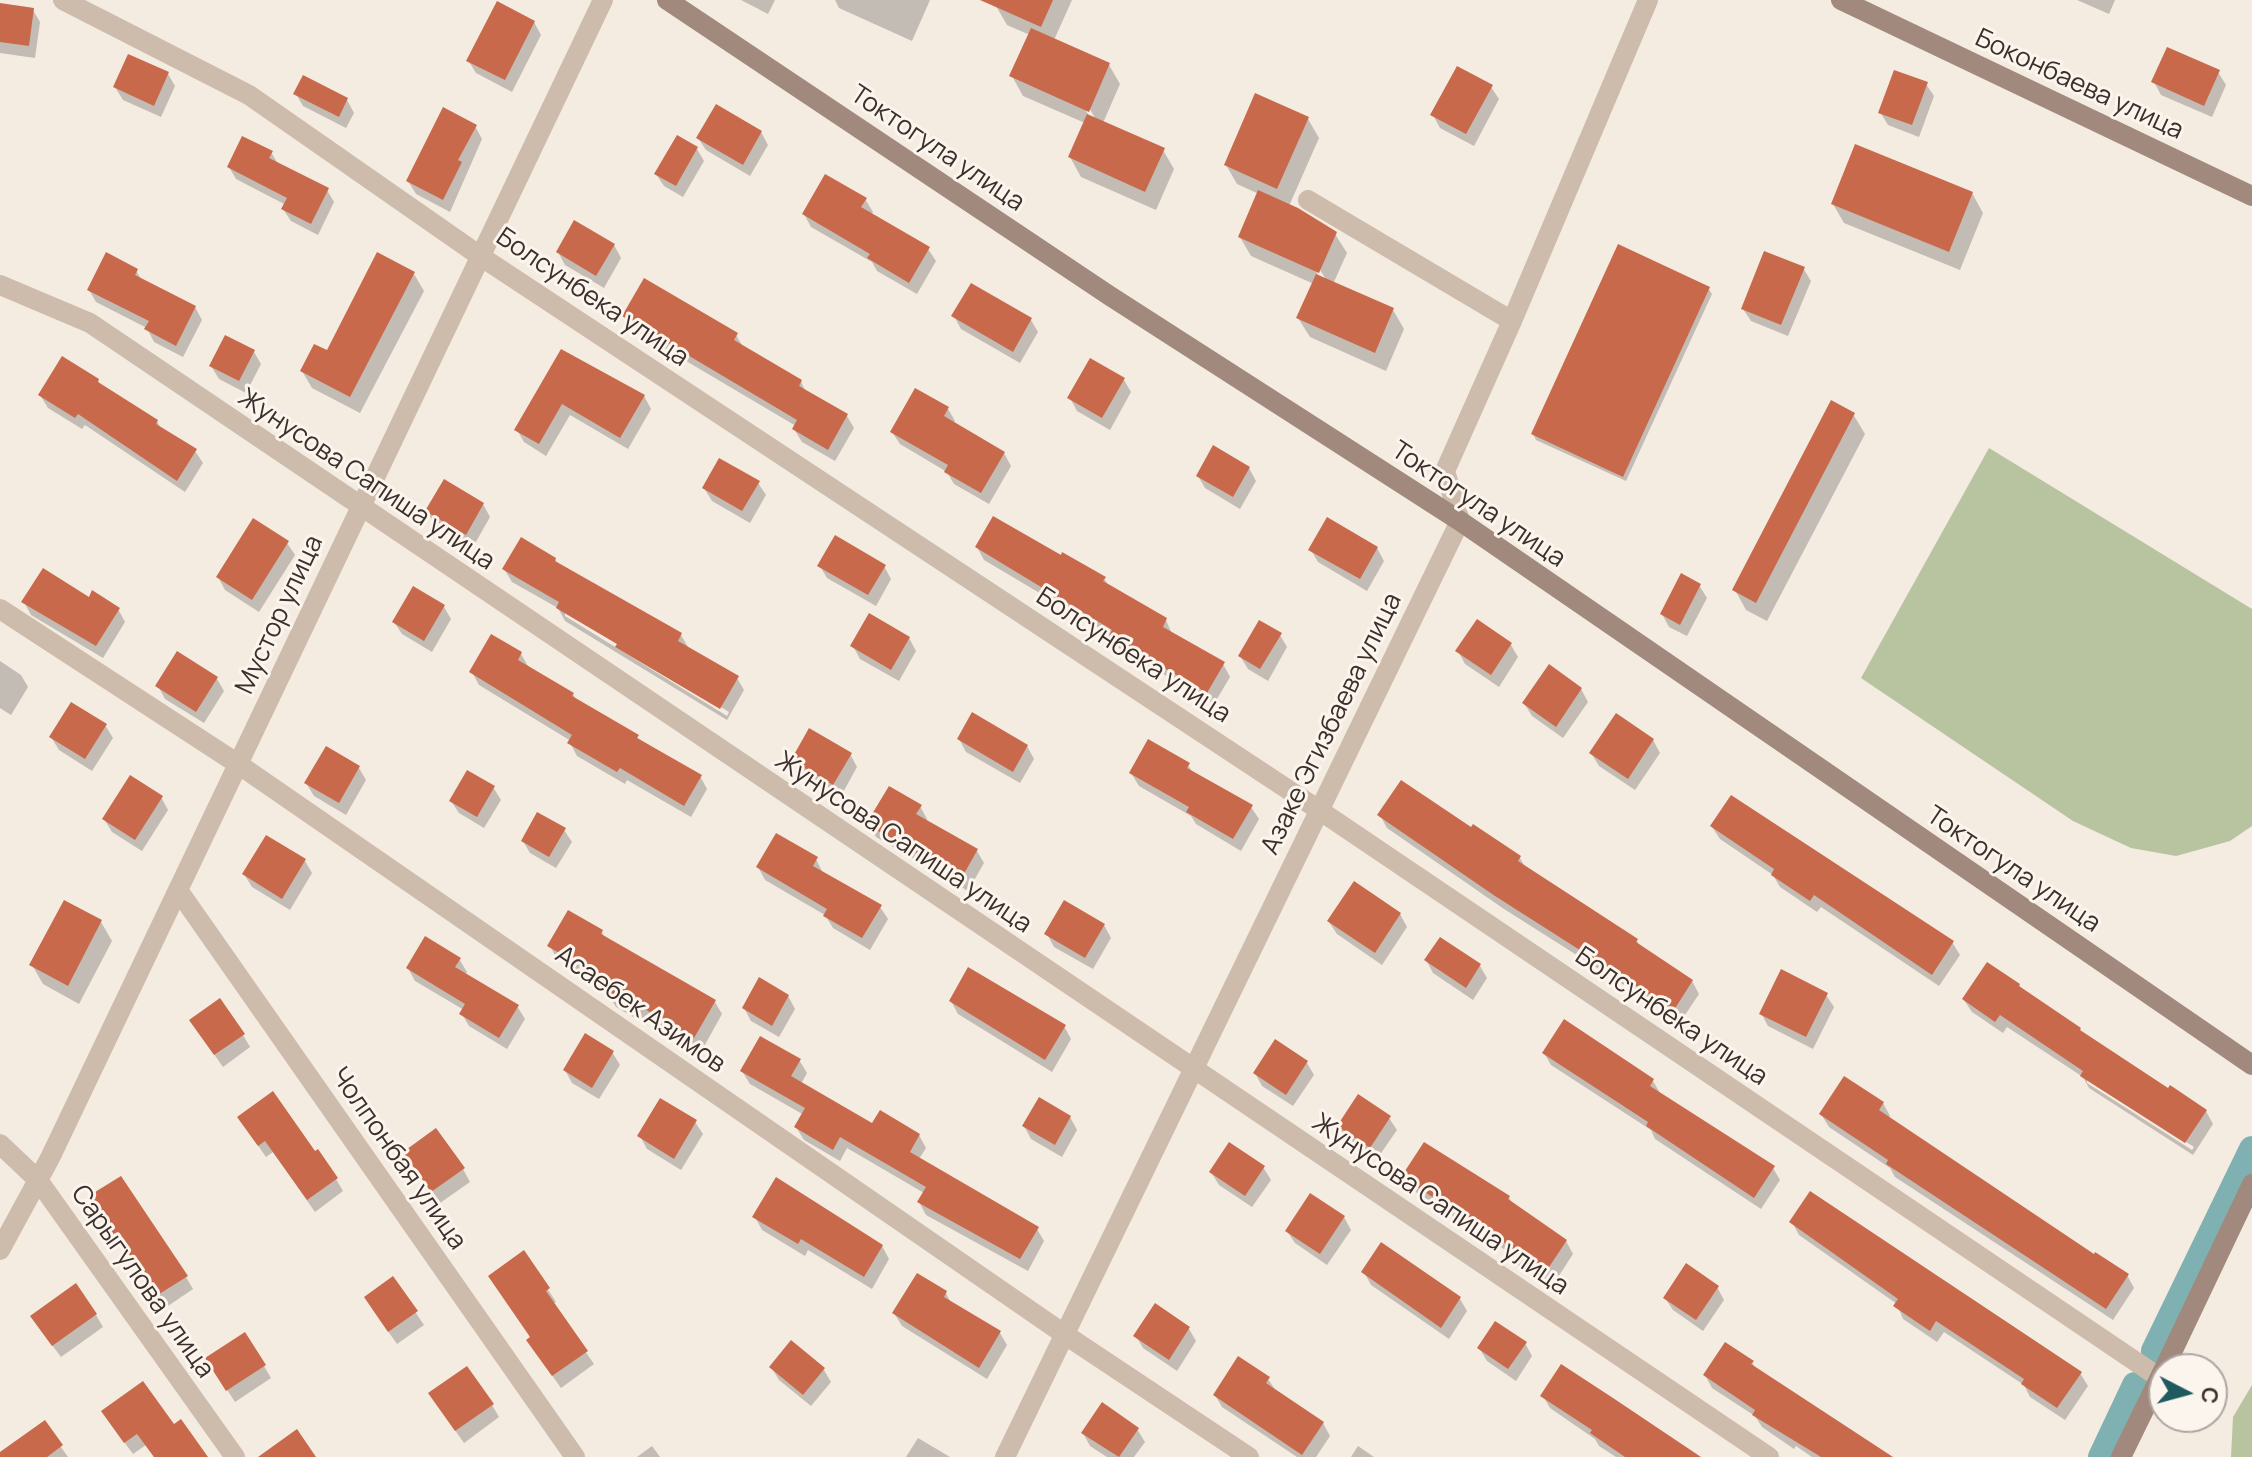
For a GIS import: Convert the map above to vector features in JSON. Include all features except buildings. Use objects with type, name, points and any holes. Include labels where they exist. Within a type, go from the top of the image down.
[{"type":"street","name":"Болсунбека улица","points":[[63,0],[249,95],[480,256],[2148,1362]]},
{"type":"street","name":"Мустор улица","points":[[0,1250],[38,1180],[178,890],[603,0]]},
{"type":"street","name":"Токтогула улица","points":[[667,0],[1110,296],[1460,521],[2252,1065]]},
{"type":"street","points":[[1460,521],[1445,471],[1648,0]]},
{"type":"street","name":"Боконбаева улица","points":[[1841,0],[2252,196]]},
{"type":"street","points":[[1308,200],[1512,321]]},
{"type":"street","name":"Жунусова Сапиша улица","points":[[0,285],[90,323],[1769,1457]]},
{"type":"street","name":"Азаке Эгизбаева улица","points":[[1005,1457],[1460,521]]},
{"type":"street","name":"Асаебек Азимов","points":[[0,609],[238,764],[1064,1334],[1249,1457]]},
{"type":"street","name":"Чолпонбая улица","points":[[178,890],[575,1457]]},
{"type":"street","name":"Сарыгулова улица","points":[[0,1144],[38,1180],[235,1457]]},
{"type":"street","points":[[2172,1353],[2252,1184]]},
{"type":"street","points":[[2121,1457],[2148,1402]]},
{"type":"green space","points":[[1989,448],[2252,609],[2252,826],[2230,841],[2176,856],[2131,848],[2073,821],[1861,678]]},
{"type":"green space","points":[[2252,1385],[2252,1457],[2231,1457],[2233,1417]]},
{"type":"waterway","points":[[2154,1351],[2252,1149]]},
{"type":"waterway","points":[[2101,1457],[2135,1385]]}]
